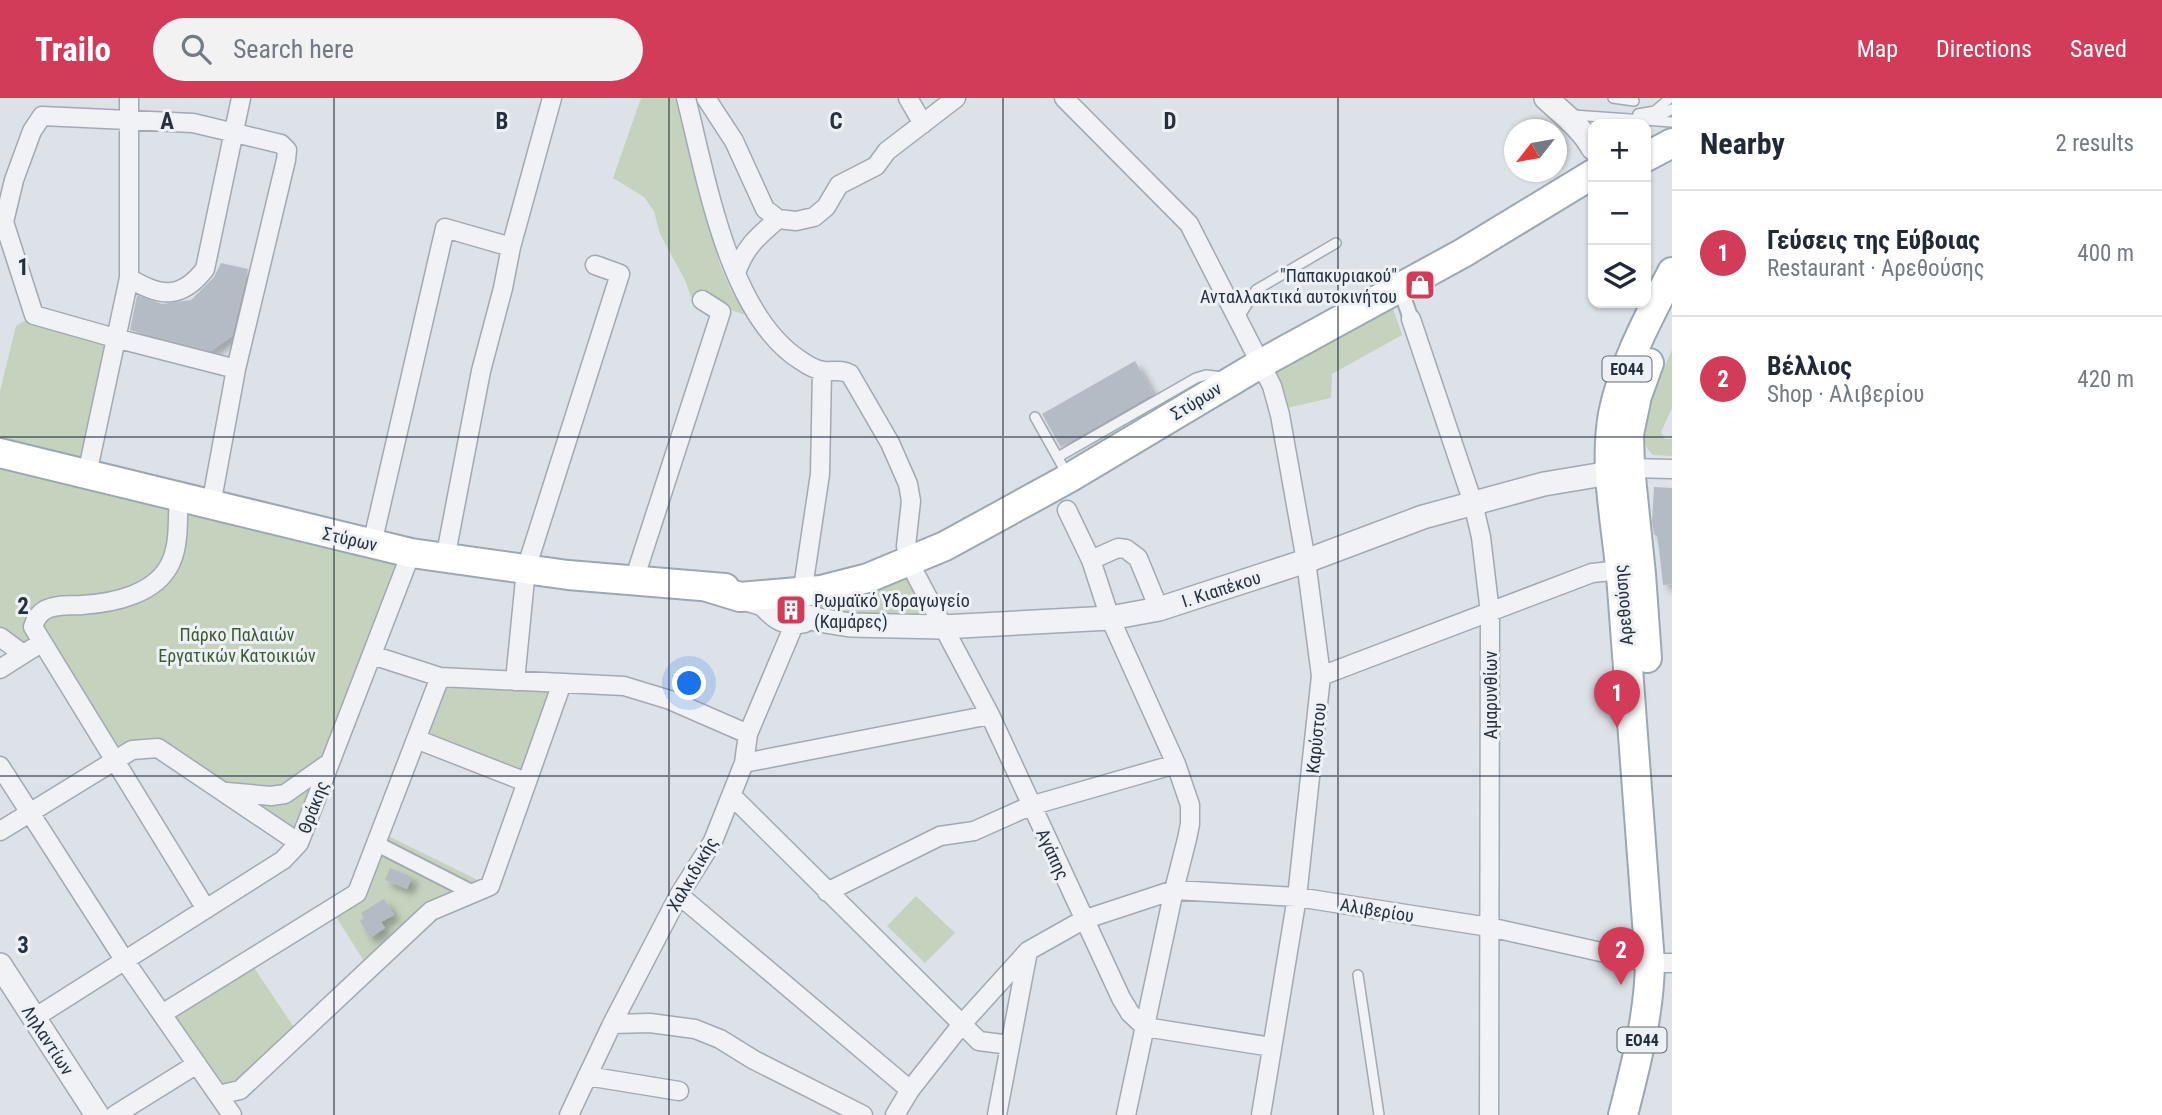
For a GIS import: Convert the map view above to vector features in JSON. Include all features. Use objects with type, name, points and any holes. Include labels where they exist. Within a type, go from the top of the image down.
[{"type":"main road","points":[[1651,154],[1672,142]]},
{"type":"main road","name":"Στύρων","points":[[707,587],[750,601],[821,590],[854,582],[945,546],[1064,468],[1400,288],[1534,212],[1588,176]]},
{"type":"main road","name":"Στύρων","points":[[1534,212],[1588,188]]},
{"type":"main road","name":"Αρεθούσης","points":[[1623,1115],[1643,1036],[1650,995],[1663,963],[1641,575],[1610,435],[1618,394],[1641,334],[1672,272]]},
{"type":"main road","name":"Αρεθούσης","points":[[1642,1115],[1661,1038],[1667,998],[1621,570],[1620,471],[1637,396],[1672,309]]},
{"type":"main road","name":"Στύρων","points":[[0,453],[372,544],[445,559],[707,587],[854,582]]},
{"type":"street","points":[[87,474],[129,278],[129,98]]},
{"type":"street","points":[[129,278],[154,292],[177,292],[197,280],[205,269],[241,98]]},
{"type":"street","points":[[445,559],[481,371],[511,247],[552,98]]},
{"type":"street","points":[[686,98],[725,246],[762,324],[792,354],[822,371],[845,371],[850,374],[900,462],[911,501],[906,546],[909,562]]},
{"type":"street","points":[[706,98],[739,150],[765,209],[778,219],[796,221],[814,217],[826,207],[839,185],[876,166],[887,151],[956,98]]},
{"type":"street","points":[[908,98],[923,124]]},
{"type":"street","name":"Καρύστου","points":[[1064,98],[1189,224],[1272,386],[1280,415],[1306,561],[1321,676],[1297,897],[1261,1115]]},
{"type":"street","points":[[1546,98],[1583,131],[1588,140]]},
{"type":"street","points":[[211,505],[236,369],[287,150],[281,144],[192,123],[42,116],[32,131],[2,222],[34,315],[236,369]]},
{"type":"street","points":[[1568,120],[1588,163]]},
{"type":"street","points":[[736,274],[743,254],[753,241],[778,219]]},
{"type":"street","points":[[372,544],[446,228],[511,247]]},
{"type":"street","points":[[515,681],[526,569],[620,274],[595,265]]},
{"type":"street","name":"Αμαρυνθίων","points":[[1400,288],[1474,503],[1490,613],[1489,1115]]},
{"type":"street","points":[[635,580],[721,312],[702,300]]},
{"type":"street","points":[[804,582],[820,474],[822,371]]},
{"type":"street","points":[[1620,471],[1672,470]]},
{"type":"street","name":"Ι. Κιαπέκου","points":[[750,601],[819,620],[850,625],[942,627],[1110,618],[1159,609],[1306,561],[1423,517],[1544,484],[1620,471]]},
{"type":"street","points":[[178,497],[177,543],[171,563],[161,576],[147,587],[110,602],[59,606],[43,611],[33,627],[206,909]]},
{"type":"street","points":[[1067,510],[1091,560],[1110,618],[1176,764],[1190,805],[1190,824],[1126,1115]]},
{"type":"street","points":[[1091,560],[1118,548],[1133,553],[1138,558],[1159,609]]},
{"type":"street","name":"Θράκης","points":[[34,1018],[283,860],[299,843],[411,553]]},
{"type":"street","name":"Αγάπης","points":[[909,562],[990,715],[1121,998],[1130,1013],[1145,1027]]},
{"type":"street","points":[[1321,676],[1591,573],[1621,570]]},
{"type":"street","points":[[750,601],[774,620],[794,625]]},
{"type":"street","name":"Ι. Κιαπέκου","points":[[794,625],[819,620]]},
{"type":"street","name":"Χαλκιδικής","points":[[569,1115],[678,895],[713,841],[744,763],[748,734],[794,625]]},
{"type":"street","points":[[0,637],[23,654]]},
{"type":"street","points":[[0,669],[41,643]]},
{"type":"street","points":[[372,655],[440,677],[624,686],[670,700],[748,734]]},
{"type":"street","points":[[162,1014],[357,893],[440,677]]},
{"type":"street","points":[[219,1096],[240,1090],[431,911],[490,886],[562,683]]},
{"type":"street","points":[[744,763],[990,715]]},
{"type":"street","points":[[416,739],[526,782]]},
{"type":"street","points":[[0,831],[132,750],[158,748],[299,843]]},
{"type":"street","points":[[224,792],[271,796],[285,794],[330,762]]},
{"type":"street","points":[[827,892],[940,836],[974,831],[1030,806],[1176,764]]},
{"type":"street","points":[[0,766],[125,961],[232,1115]]},
{"type":"street","points":[[732,796],[979,1041],[1010,1045]]},
{"type":"street","points":[[377,844],[473,893]]},
{"type":"street","name":"Αλιβερίου","points":[[895,1115],[962,1024],[1028,951],[1083,920],[1174,890],[1297,897],[1489,927],[1663,963]]},
{"type":"street","points":[[678,895],[911,1090]]},
{"type":"street","points":[[997,1115],[1028,951]]},
{"type":"street","name":"Ληλαντίων","points":[[0,965],[97,1115]]},
{"type":"street","points":[[612,1024],[650,1023],[695,1029],[863,1115]]},
{"type":"street","points":[[1145,1027],[1272,1047]]},
{"type":"street","points":[[115,1115],[197,1064]]},
{"type":"street","points":[[587,1076],[680,1091]]},
{"type":"lane","points":[[1614,98],[1634,99],[1633,116]]},
{"type":"lane","points":[[1568,120],[1633,116],[1655,111],[1670,98]]},
{"type":"lane","points":[[1657,132],[1672,109]]},
{"type":"lane","points":[[1633,116],[1657,132]]},
{"type":"lane","points":[[1657,132],[1672,122]]},
{"type":"lane","points":[[1237,321],[1256,290],[1336,243]]},
{"type":"lane","points":[[1035,417],[1064,468],[1196,377],[1206,375],[1235,378]]},
{"type":"lane","points":[[1358,975],[1380,1115]]},
{"type":"green space","points":[[641,98],[675,98],[720,265],[746,315],[691,297],[685,280],[660,234],[654,211],[644,197],[613,178]]},
{"type":"green space","points":[[1393,308],[1402,335],[1332,374],[1331,398],[1282,409],[1273,373]]},
{"type":"green space","name":"Πάρκο Παλαιών Εργατικών Κατοικιών","points":[[34,315],[115,338],[87,474],[411,553],[299,843],[158,748],[115,759],[41,643],[23,654],[0,637],[0,391],[16,326]]},
{"type":"green space","points":[[1672,350],[1672,408],[1661,432],[1665,439],[1672,439],[1672,456],[1653,455],[1645,443],[1645,430],[1658,382]]},
{"type":"green space","points":[[909,562],[942,627],[819,620],[821,590]]},
{"type":"green space","points":[[440,677],[562,683],[526,782],[416,739]]},
{"type":"green space","points":[[380,832],[490,886],[431,911],[369,969],[331,909],[357,893]]},
{"type":"green space","points":[[916,896],[955,933],[925,963],[887,926]]},
{"type":"green space","points":[[249,960],[299,1035],[218,1095],[162,1014]]},
{"type":"building","points":[[221,263],[248,269],[232,336],[211,351],[130,330],[137,295],[162,304],[191,300],[214,277]]},
{"type":"building","points":[[1135,361],[1153,394],[1061,447],[1042,414]]},
{"type":"building","points":[[1654,487],[1672,488],[1672,584],[1663,585],[1657,536],[1654,535],[1652,521]]},
{"type":"building","points":[[390,868],[412,877],[407,889],[385,880]]},
{"type":"building","points":[[384,899],[394,915],[381,922],[385,928],[370,938],[360,921],[364,918],[361,913]]},
{"type":"place","name":"\"Παπακυριακού\" Ανταλλακτικά αυτοκινήτου","points":[[1420,285]]},
{"type":"place","name":"Ρωμαϊκό Υδραγωγείο (Καμάρες)","points":[[791,610]]},
{"type":"place","name":"Γεύσεις της Εύβοιας","points":[[1617,728]]},
{"type":"place","name":"Βέλλιος","points":[[1621,985]]}]
